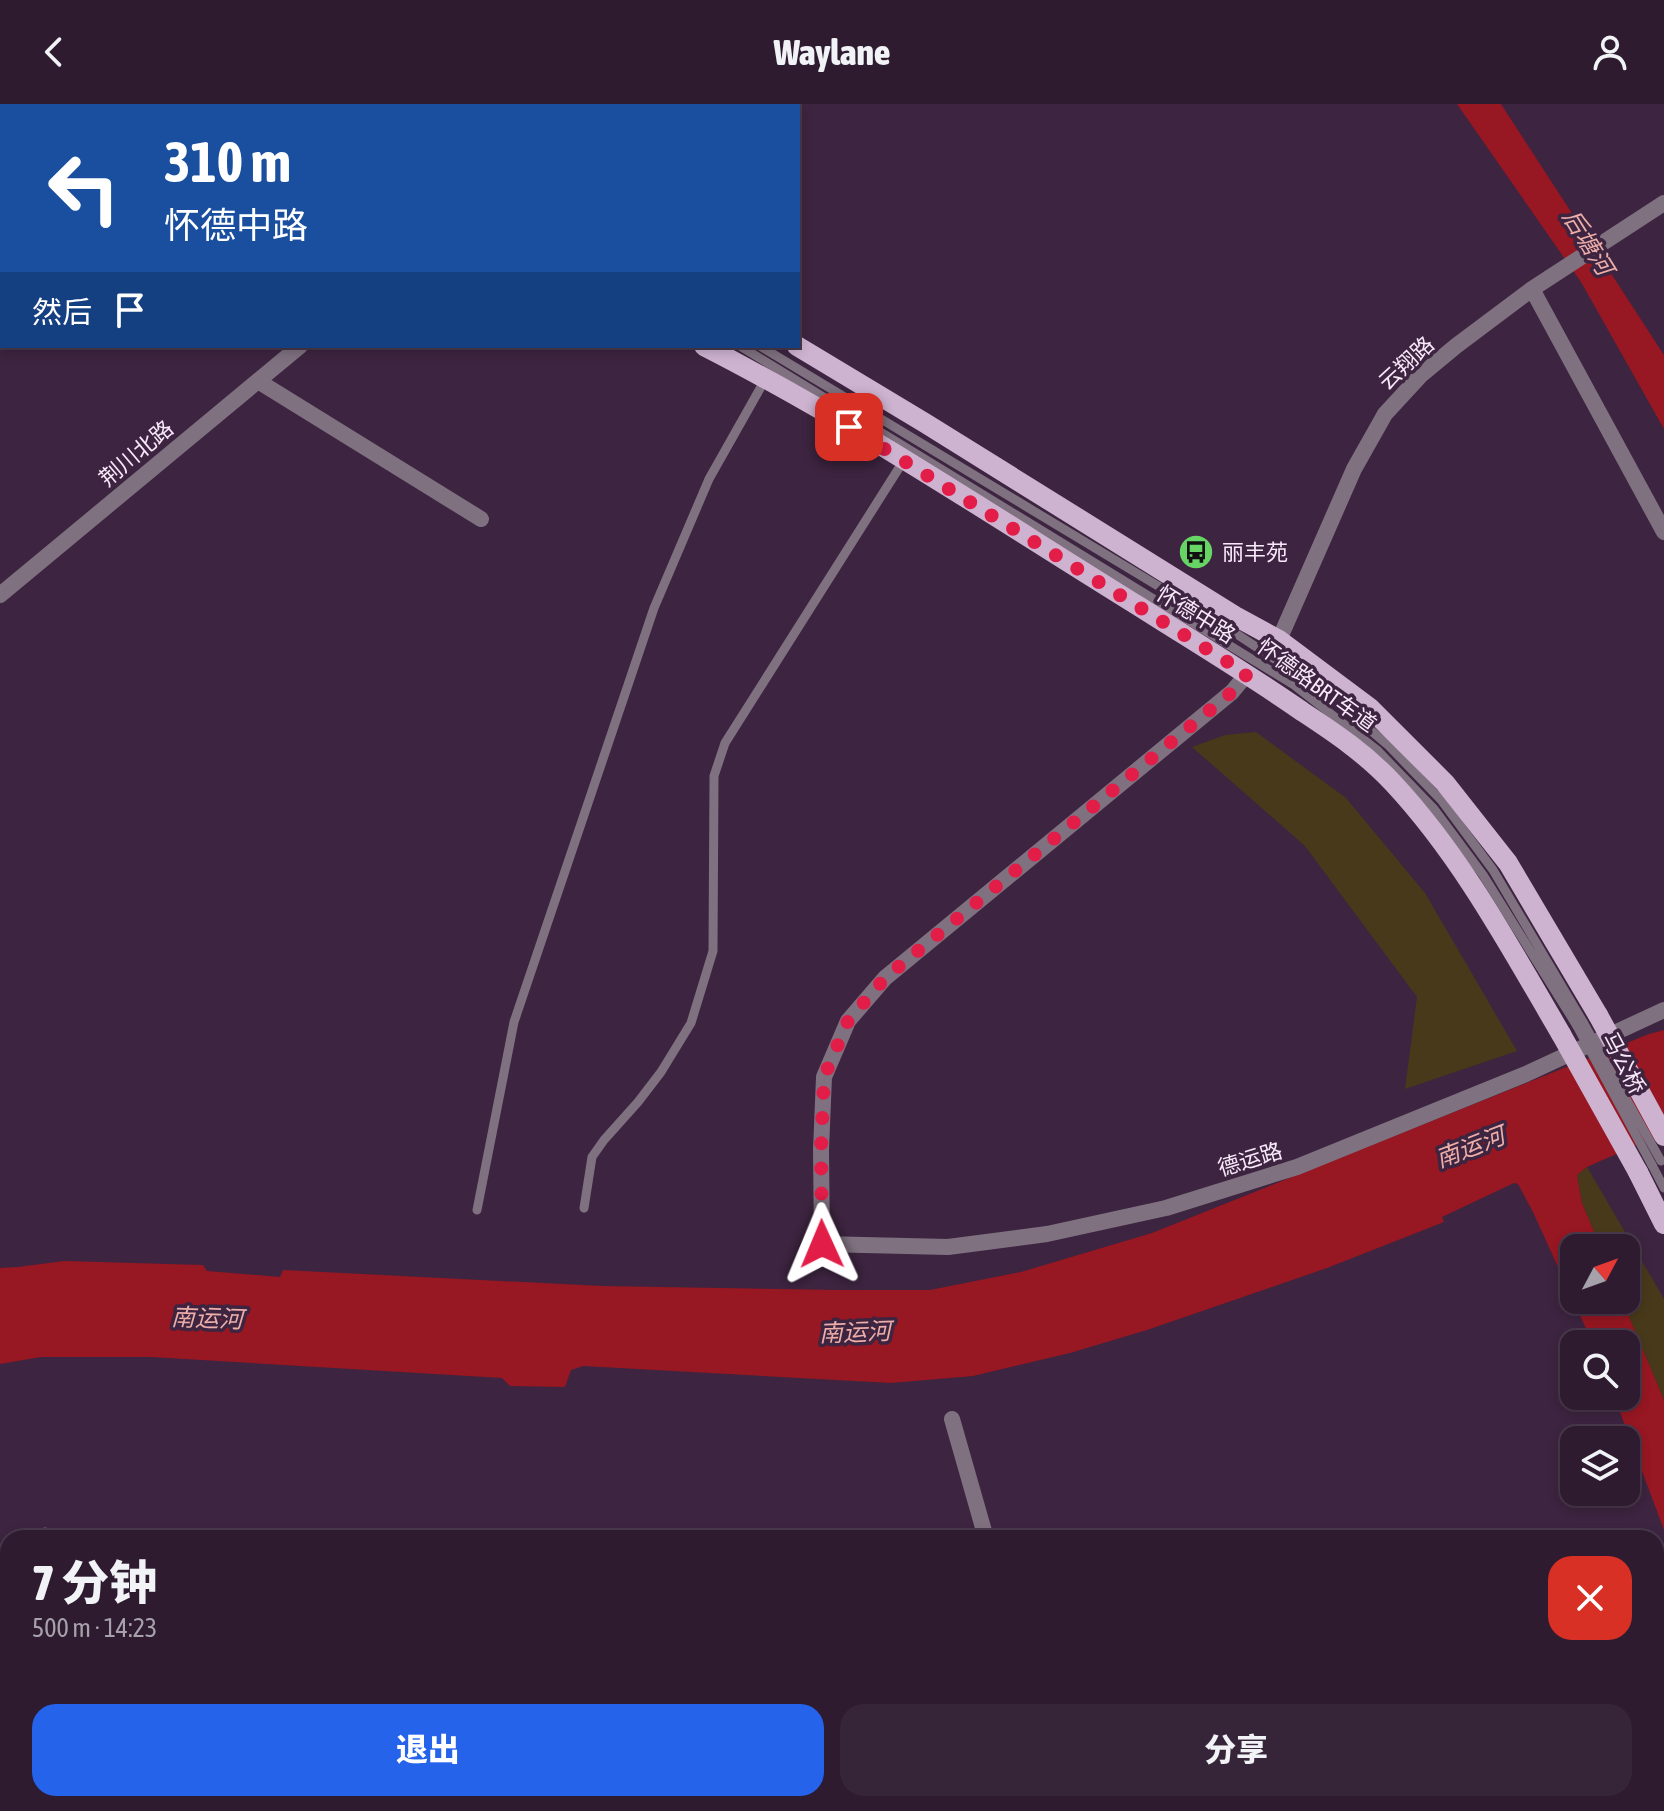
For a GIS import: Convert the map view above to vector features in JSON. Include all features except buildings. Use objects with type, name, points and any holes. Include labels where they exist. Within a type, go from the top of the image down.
[{"type":"main road","name":"怀德中路","points":[[708,348],[766,378],[904,460],[1247,674],[1352,745],[1392,782],[1427,824],[1580,1024]]},
{"type":"main road","name":"怀德中路","points":[[800,348],[1235,616],[1279,640],[1370,708],[1445,783],[1508,863],[1580,1024]]},
{"type":"main road","name":"马公桥","points":[[1580,1024],[1664,1136]]},
{"type":"main road","name":"马公桥","points":[[1580,1024],[1654,1166]]},
{"type":"main road","points":[[1654,1166],[1664,1224]]},
{"type":"street","name":"云翔路","points":[[1279,640],[1354,469],[1385,414],[1421,375],[1532,289],[1664,203]]},
{"type":"street","points":[[1532,289],[1664,532]]},
{"type":"street","name":"荆川北路","points":[[0,595],[298,348]]},
{"type":"street","points":[[258,381],[481,519]]},
{"type":"street","name":"德运路","points":[[1247,674],[1232,692],[885,978],[848,1021],[824,1077],[822,1244],[948,1247],[1047,1234],[1166,1208],[1297,1167],[1526,1074],[1664,1010]]},
{"type":"street","points":[[952,1419],[984,1530]]},
{"type":"lane","name":"怀德路BRT车道","points":[[743,348],[1294,685],[1377,750],[1434,809],[1483,875],[1580,1024]]},
{"type":"lane","name":"怀德路BRT车道","points":[[763,348],[1226,627],[1329,695],[1388,745],[1442,801],[1493,870],[1580,1024]]},
{"type":"lane","points":[[477,1210],[514,1022],[654,608],[709,479],[766,378]]},
{"type":"lane","points":[[584,1208],[592,1157],[661,1072],[691,1023],[713,951],[714,776],[725,743],[904,460]]},
{"type":"lane","points":[[1654,1166],[1664,1188]]},
{"type":"shaded area","points":[[1256,732],[1346,798],[1425,893],[1517,1051],[1405,1089],[1417,997],[1305,846],[1192,747],[1225,735]]},
{"type":"shaded area","points":[[1587,1167],[1626,1234],[1595,1234],[1582,1203],[1577,1175]]},
{"type":"shaded area","points":[[1640,1258],[1664,1299],[1664,1400],[1640,1343],[1640,1330],[1635,1330],[1628,1314],[1640,1314]]},
{"type":"water","name":"后塘河","points":[[1457,104],[1501,104],[1664,355],[1664,429],[1581,282]]},
{"type":"water","name":"南运河","points":[[1664,1030],[1664,1133],[1587,1167],[1577,1175],[1582,1203],[1595,1234],[1560,1234],[1560,1271],[1533,1212],[1518,1184],[1514,1183],[1442,1217],[1444,1222],[1327,1268],[1147,1330],[1070,1353],[973,1376],[891,1383],[583,1366],[571,1370],[565,1387],[510,1386],[502,1378],[151,1357],[41,1357],[0,1364],[0,1268],[64,1261],[203,1265],[207,1271],[280,1277],[283,1270],[602,1286],[840,1290],[930,1290],[1021,1272],[1152,1233]]},
{"type":"water","points":[[1579,1314],[1628,1314],[1635,1330],[1587,1330]]},
{"type":"water","points":[[1640,1343],[1664,1400],[1664,1530],[1640,1466],[1640,1426],[1625,1426],[1619,1410],[1640,1410]]},
{"type":"place","name":"丽丰苑","points":[[1196,552]]},
{"type":"route","points":[[822,1244],[824,1077],[848,1021],[885,978],[1232,692],[1247,674],[849,427]]}]
